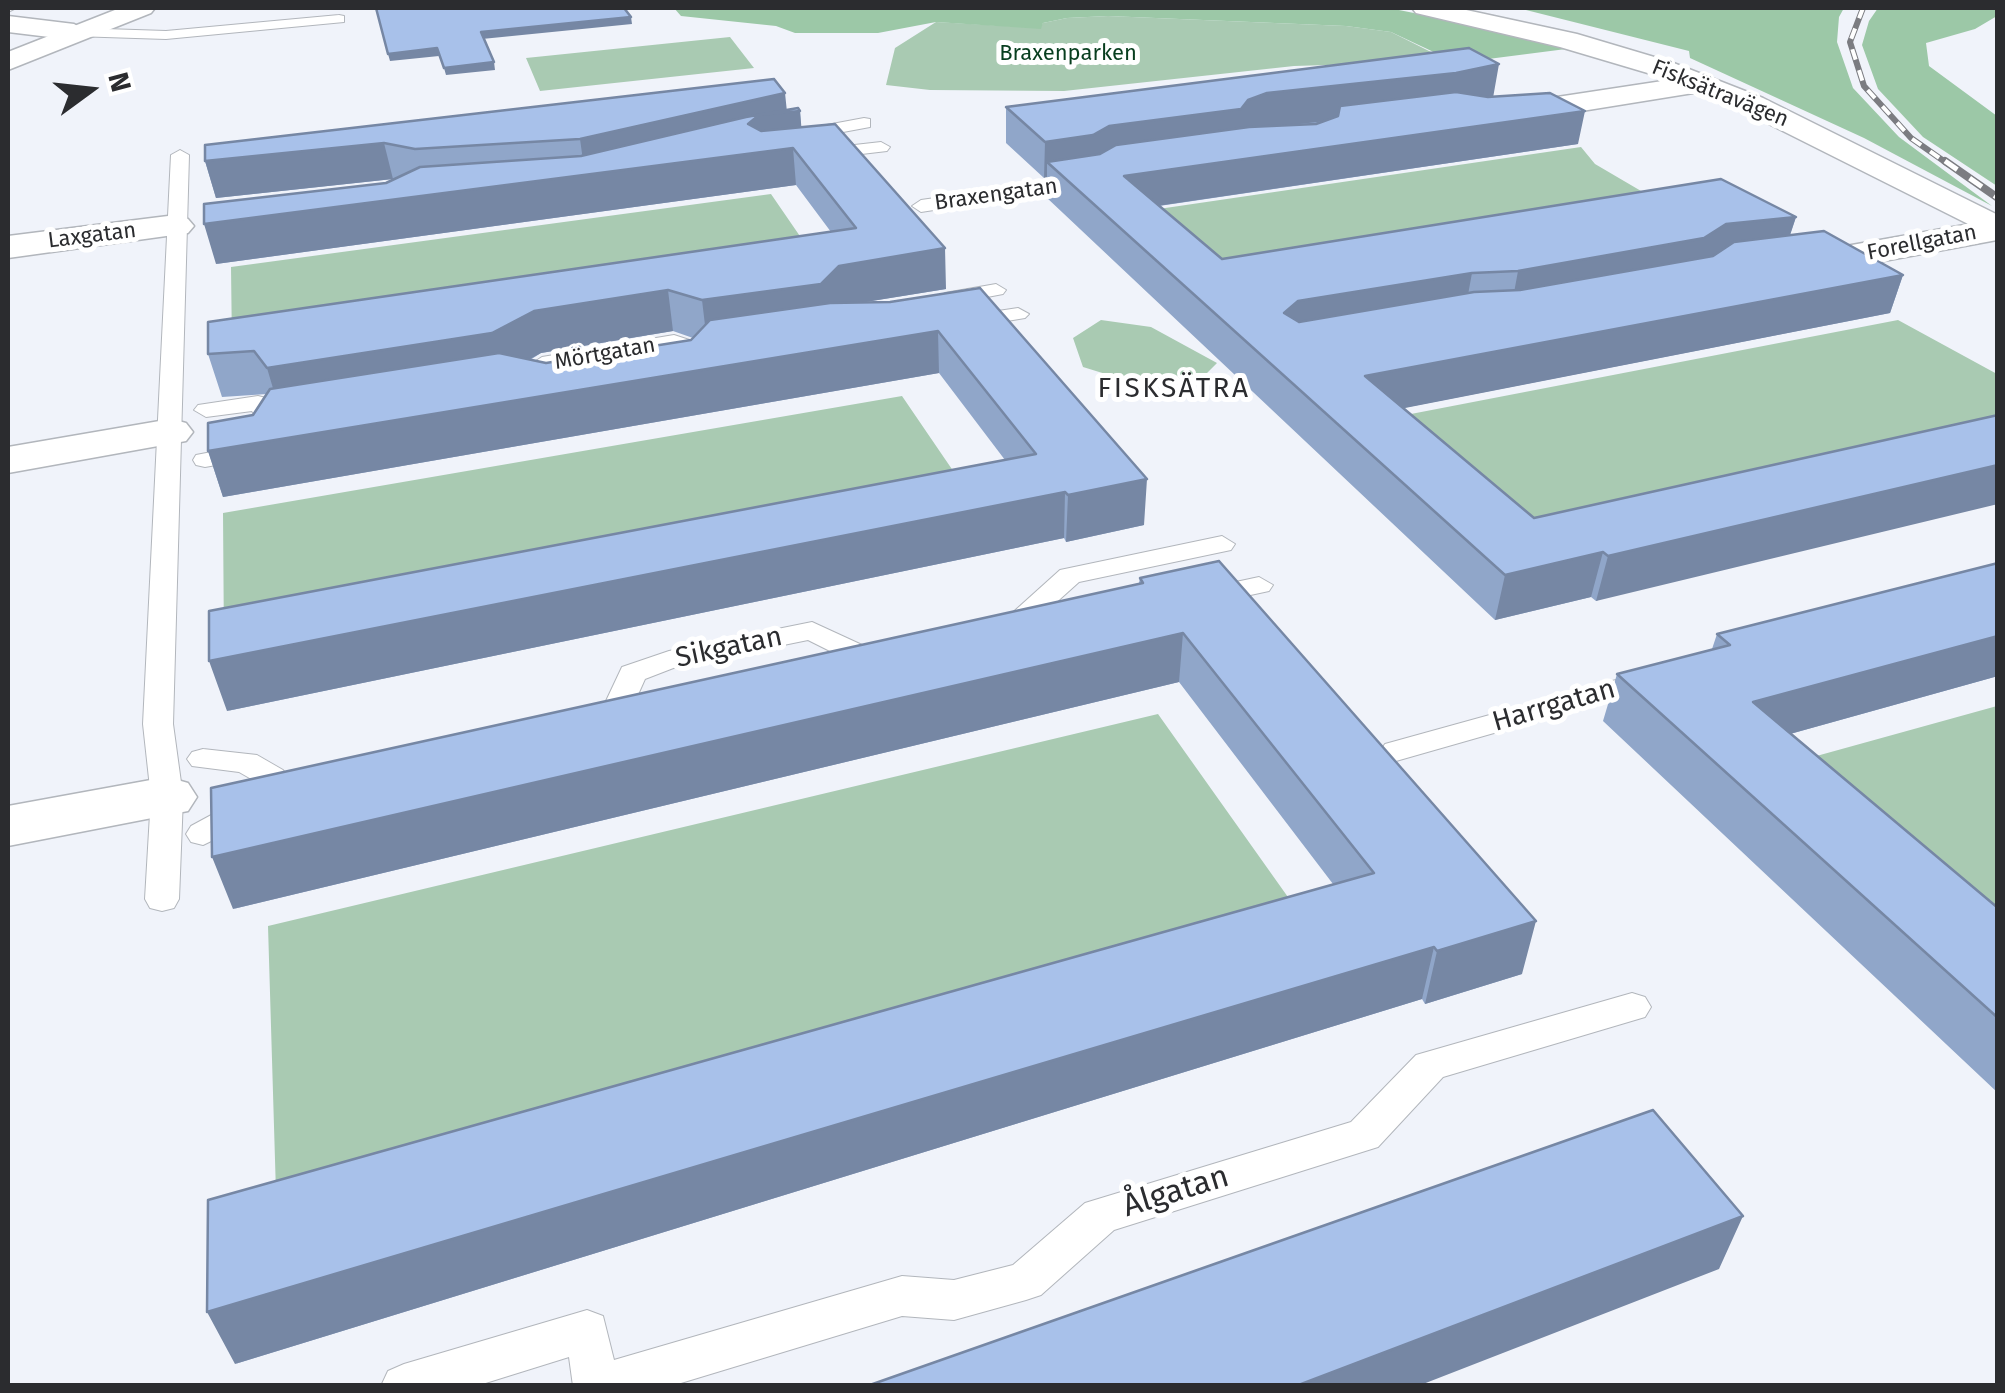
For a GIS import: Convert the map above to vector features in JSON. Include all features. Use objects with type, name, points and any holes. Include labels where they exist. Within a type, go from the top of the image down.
[{"type":"street","points":[[8,62],[74,32],[142,8]]},
{"type":"street","name":"Fisksätravägen","points":[[1425,8],[1567,40],[1702,84],[1752,104],[1997,229]]},
{"type":"street","points":[[8,24],[74,32]]},
{"type":"street","points":[[1556,106],[1702,84]]},
{"type":"street","name":"Laxgatan","points":[[8,246],[176,226]]},
{"type":"street","name":"Forellgatan","points":[[1846,257],[1997,229]]},
{"type":"street","points":[[8,460],[188,421]]},
{"type":"street","points":[[8,826],[191,797]]},
{"type":"lane","points":[[74,32],[166,34],[339,20]]},
{"type":"lane","points":[[788,137],[864,123]]},
{"type":"lane","points":[[805,155],[881,147]]},
{"type":"lane","points":[[162,900],[191,797],[158,724],[188,421],[176,226],[180,155]]},
{"type":"lane","name":"Braxengatan","points":[[921,206],[1098,180]]},
{"type":"lane","points":[[928,302],[996,290]]},
{"type":"lane","points":[[945,326],[1018,314]]},
{"type":"lane","name":"Mörtgatan","points":[[538,392],[498,387],[550,362],[674,342],[715,352],[688,374]]},
{"type":"lane","points":[[188,421],[258,403],[282,423],[257,450],[206,460]]},
{"type":"lane","points":[[1082,618],[1015,617],[1070,576],[1222,544]]},
{"type":"lane","points":[[1171,604],[1259,585]]},
{"type":"lane","name":"Sikgatan","points":[[582,710],[629,706],[632,674],[669,660],[812,630],[862,649],[835,688],[817,693]]},
{"type":"lane","name":"Harrgatan","points":[[1396,751],[1685,668]]},
{"type":"lane","points":[[191,797],[246,762],[272,777]]},
{"type":"lane","points":[[191,797],[251,808],[272,777],[311,768]]},
{"type":"lane","name":"Ålgatan","points":[[404,1386],[587,1331],[597,1386],[902,1296],[954,1300],[1026,1281],[1100,1216],[1364,1135],[1430,1066],[1632,1007]]},
{"type":"green space","points":[[674,8],[1389,8],[1533,37],[1566,49],[1457,63],[1391,32],[1346,26],[1108,16],[1067,18],[1043,23],[1041,29],[936,22],[878,33],[795,33],[776,26],[681,16]]},
{"type":"green space","points":[[1518,8],[1844,8],[1839,17],[1837,42],[1853,88],[1899,137],[1992,206],[1864,138],[1690,58],[1689,51]]},
{"type":"green space","points":[[1878,8],[1997,8],[1997,16],[1975,29],[1926,43],[1929,66],[1997,116],[1997,186],[1923,137],[1878,89],[1862,45],[1869,21]]},
{"type":"green space","name":"Braxenparken","points":[[1108,16],[1346,26],[1391,32],[1437,55],[1064,91],[930,90],[886,85],[895,48],[936,22],[1040,28],[1043,23],[1067,18]]},
{"type":"green space","points":[[730,37],[754,68],[540,91],[526,58]]},
{"type":"green space","points":[[1581,147],[1595,164],[1653,198],[1225,281],[1145,211]]},
{"type":"green space","points":[[771,194],[817,261],[232,347],[231,267]]},
{"type":"green space","points":[[1101,320],[1151,327],[1217,363],[1205,375],[1138,384],[1083,367],[1073,338]]},
{"type":"green space","points":[[1898,320],[1997,374],[1997,425],[1513,531],[1385,419]]},
{"type":"green space","points":[[902,396],[975,503],[224,649],[223,513]]},
{"type":"green space","points":[[1997,706],[1997,952],[1784,765]]},
{"type":"green space","points":[[1158,714],[1295,907],[276,1193],[268,926]]},
{"type":"building","points":[[376,8],[624,8],[631,17],[481,32],[494,62],[444,68],[437,48],[388,54]]},
{"type":"building","points":[[1469,48],[1499,64],[1456,73],[1267,93],[1248,100],[1241,109],[1109,126],[1093,135],[1045,142],[1006,107]]},
{"type":"building","points":[[774,79],[785,93],[580,139],[415,149],[384,143],[205,161],[205,145]]},
{"type":"building","points":[[1456,92],[1488,97],[1550,93],[1585,111],[1124,176],[1222,259],[1721,179],[1796,217],[1726,224],[1704,238],[1518,271],[1472,273],[1298,301],[1284,313],[1299,322],[1474,292],[1520,290],[1713,256],[1734,242],[1824,231],[1903,275],[1365,376],[1534,518],[1998,415],[1998,465],[1608,556],[1603,552],[1505,575],[1047,162],[1100,154],[1116,145],[1249,127],[1316,124],[1338,116],[1340,106]]},
{"type":"building","points":[[798,108],[800,111],[759,115],[748,124],[761,131],[835,124],[945,248],[839,266],[821,284],[702,300],[668,290],[534,311],[492,333],[267,368],[254,351],[208,354],[208,322],[856,228],[793,148],[204,224],[204,204],[386,183],[420,167],[581,156],[746,117]]},
{"type":"building","points":[[980,288],[1147,479],[209,661],[209,611],[1036,454],[938,331],[208,451],[208,423],[253,415],[270,389],[499,353],[546,363],[691,340],[710,320],[830,303],[890,302]]},
{"type":"building","points":[[1219,561],[1536,921],[1437,951],[1434,947],[207,1312],[208,1200],[1374,873],[1183,633],[212,857],[211,788],[1143,583],[1140,578]]},
{"type":"building","points":[[1998,563],[1998,636],[1753,702],[1998,908],[1998,1018],[1617,674],[1730,645],[1717,634]]},
{"type":"building","points":[[1653,1110],[1743,1216],[1296,1386],[867,1386]]},
{"type":"railway","points":[[1863,8],[1850,42],[1864,86],[1911,138],[1948,164]]},
{"type":"railway","points":[[1945,161],[1998,198]]},
{"type":"district","name":"FISKSÄTRA","points":[[1174,389]]}]
